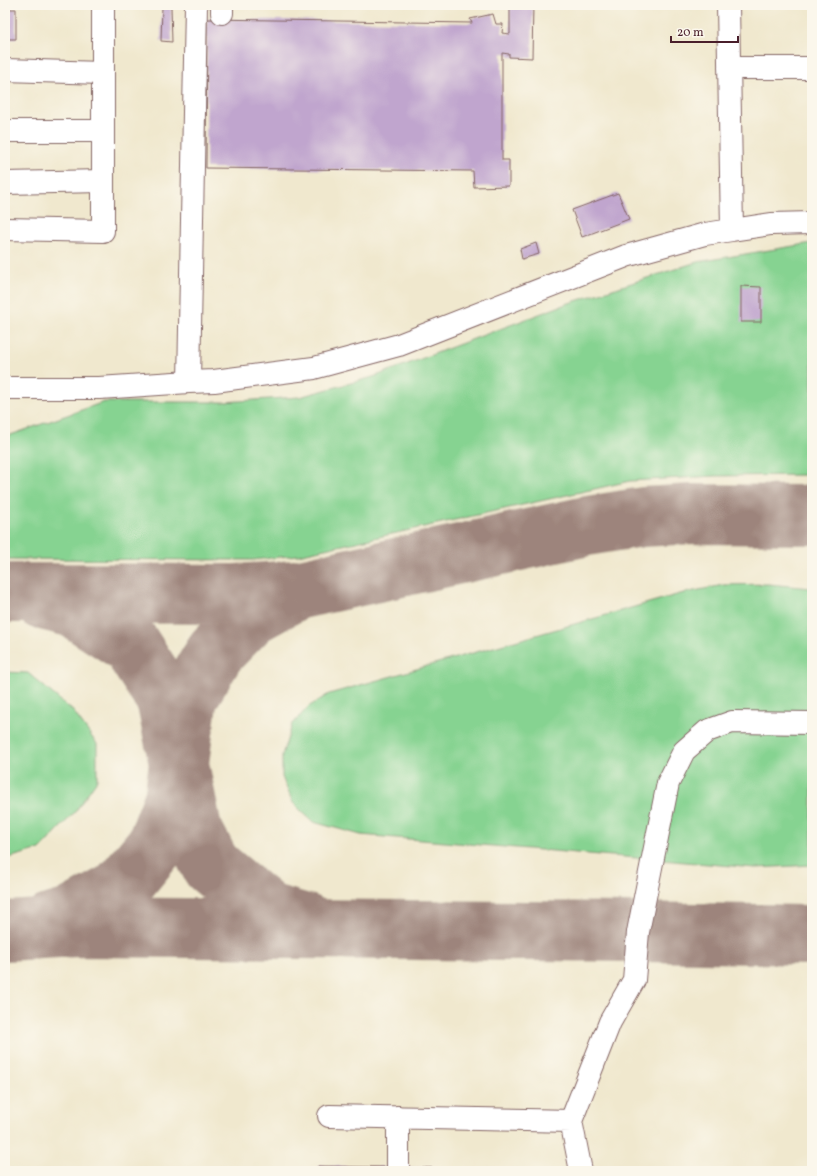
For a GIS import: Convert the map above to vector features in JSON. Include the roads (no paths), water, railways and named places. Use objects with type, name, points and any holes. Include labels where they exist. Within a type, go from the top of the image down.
[{"type":"lane","points":[[5,229],[104,231],[102,73],[103,5]]},
{"type":"lane","points":[[189,382],[196,5]]},
{"type":"lane","points":[[728,5],[732,230]]},
{"type":"lane","points":[[729,68],[806,68]]},
{"type":"lane","points":[[5,70],[102,73]]},
{"type":"lane","points":[[5,131],[103,131]]},
{"type":"lane","points":[[5,183],[103,181]]},
{"type":"lane","points":[[5,388],[99,388],[214,381],[314,368],[399,345],[626,256],[705,234],[771,224],[812,223]]},
{"type":"lane","points":[[581,1171],[571,1121],[610,1022],[634,980],[638,932],[668,783],[684,751],[707,730],[732,722],[812,723]]},
{"type":"lane","points":[[329,1116],[571,1121]]},
{"type":"lane","points":[[398,1117],[398,1171]]}]
